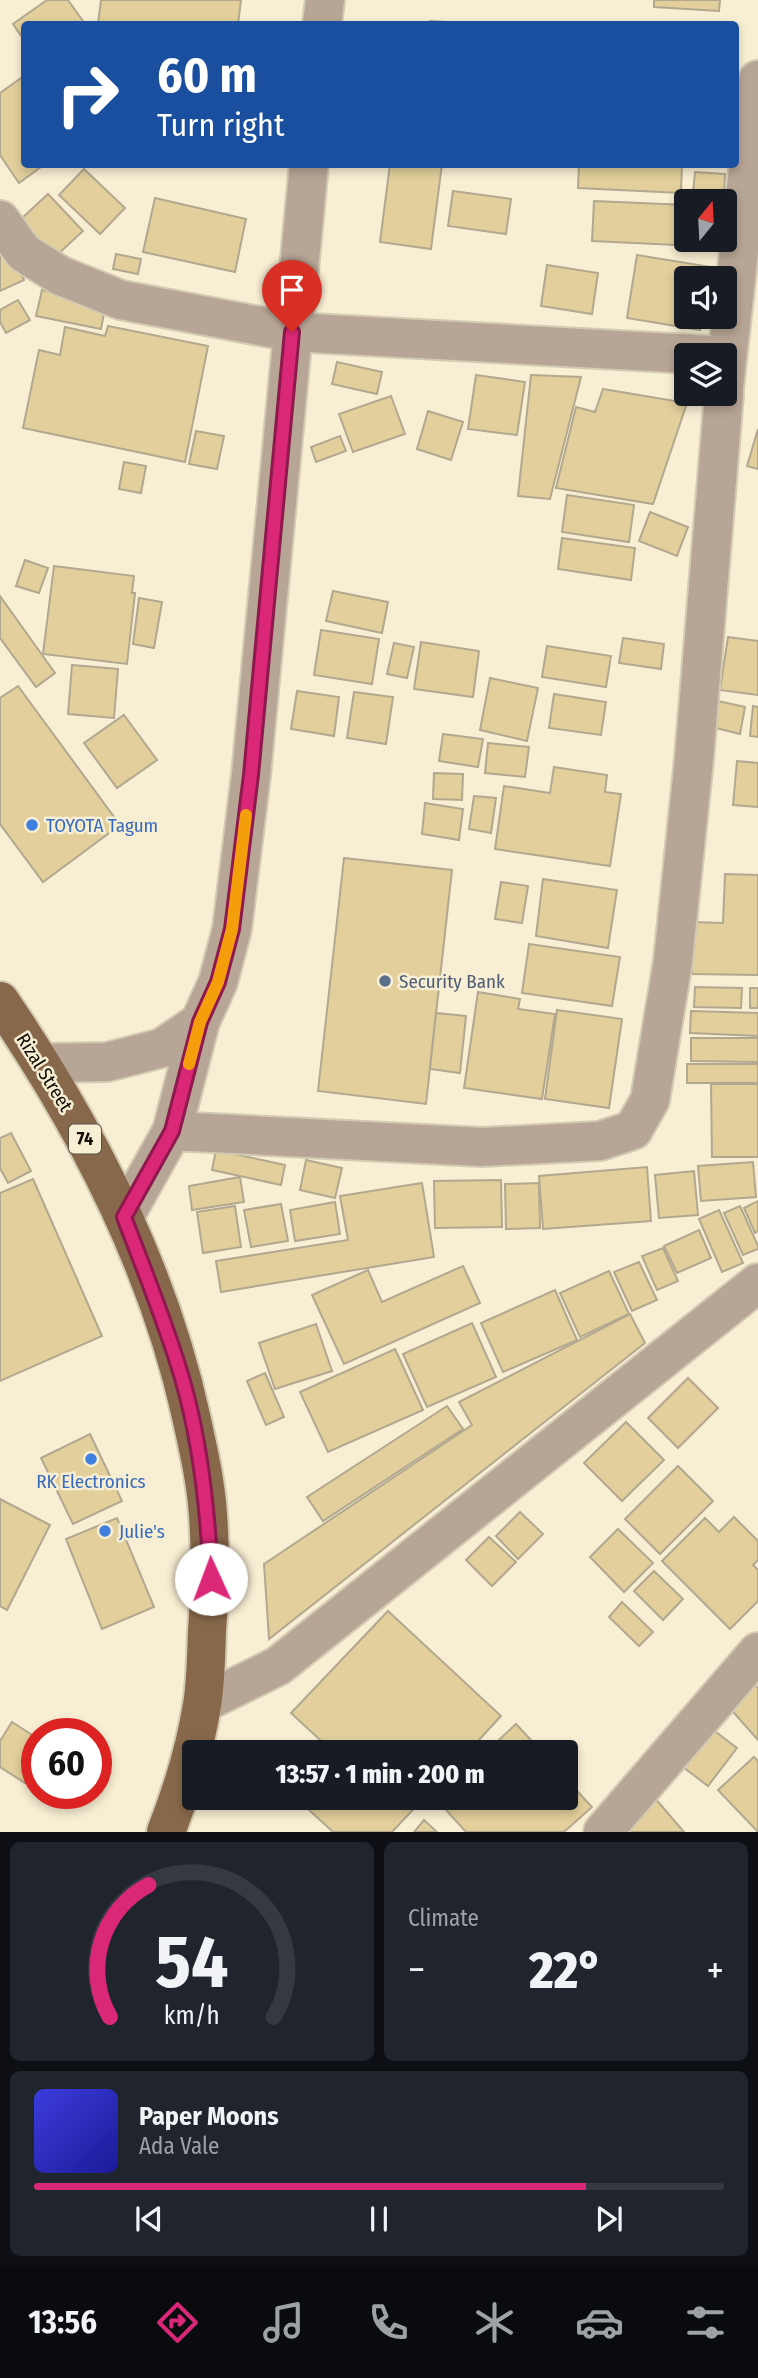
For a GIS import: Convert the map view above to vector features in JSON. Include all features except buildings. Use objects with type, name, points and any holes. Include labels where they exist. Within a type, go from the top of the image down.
[{"type":"main road","name":"Rizal Street","points":[[0,1001],[42,1063],[85,1138],[124,1217],[161,1311],[183,1380],[197,1442],[208,1512],[211,1579],[203,1703],[192,1754],[166,1832]]},
{"type":"street","points":[[323,21],[325,0]]},
{"type":"street","points":[[725,343],[758,80]]},
{"type":"street","points":[[124,1217],[172,1131],[200,1022],[218,982],[232,929],[251,775],[309,168]]},
{"type":"street","points":[[0,220],[24,253],[61,276],[121,300],[292,332],[674,360]]},
{"type":"street","points":[[172,1131],[482,1147],[600,1141],[633,1130],[650,1100],[673,961],[694,759],[723,406]]},
{"type":"street","points":[[42,1063],[107,1062],[162,1048],[200,1022]]},
{"type":"street","points":[[203,1703],[278,1666],[758,1283]]},
{"type":"street","points":[[603,1832],[758,1652]]},
{"type":"slow traffic","points":[[189,1064],[200,1022],[218,982],[232,929],[246,815]]},
{"type":"place","name":"TOYOTA Tagum","points":[[32,825]]},
{"type":"place","name":"Security Bank","points":[[385,981]]},
{"type":"place","name":"RK Electronics","points":[[91,1459]]},
{"type":"place","name":"Julie's","points":[[105,1531]]},
{"type":"route","points":[[211,1579],[208,1512],[197,1442],[183,1380],[161,1311],[124,1217],[172,1131],[200,1022],[218,982],[232,929],[251,775],[292,332]]}]
